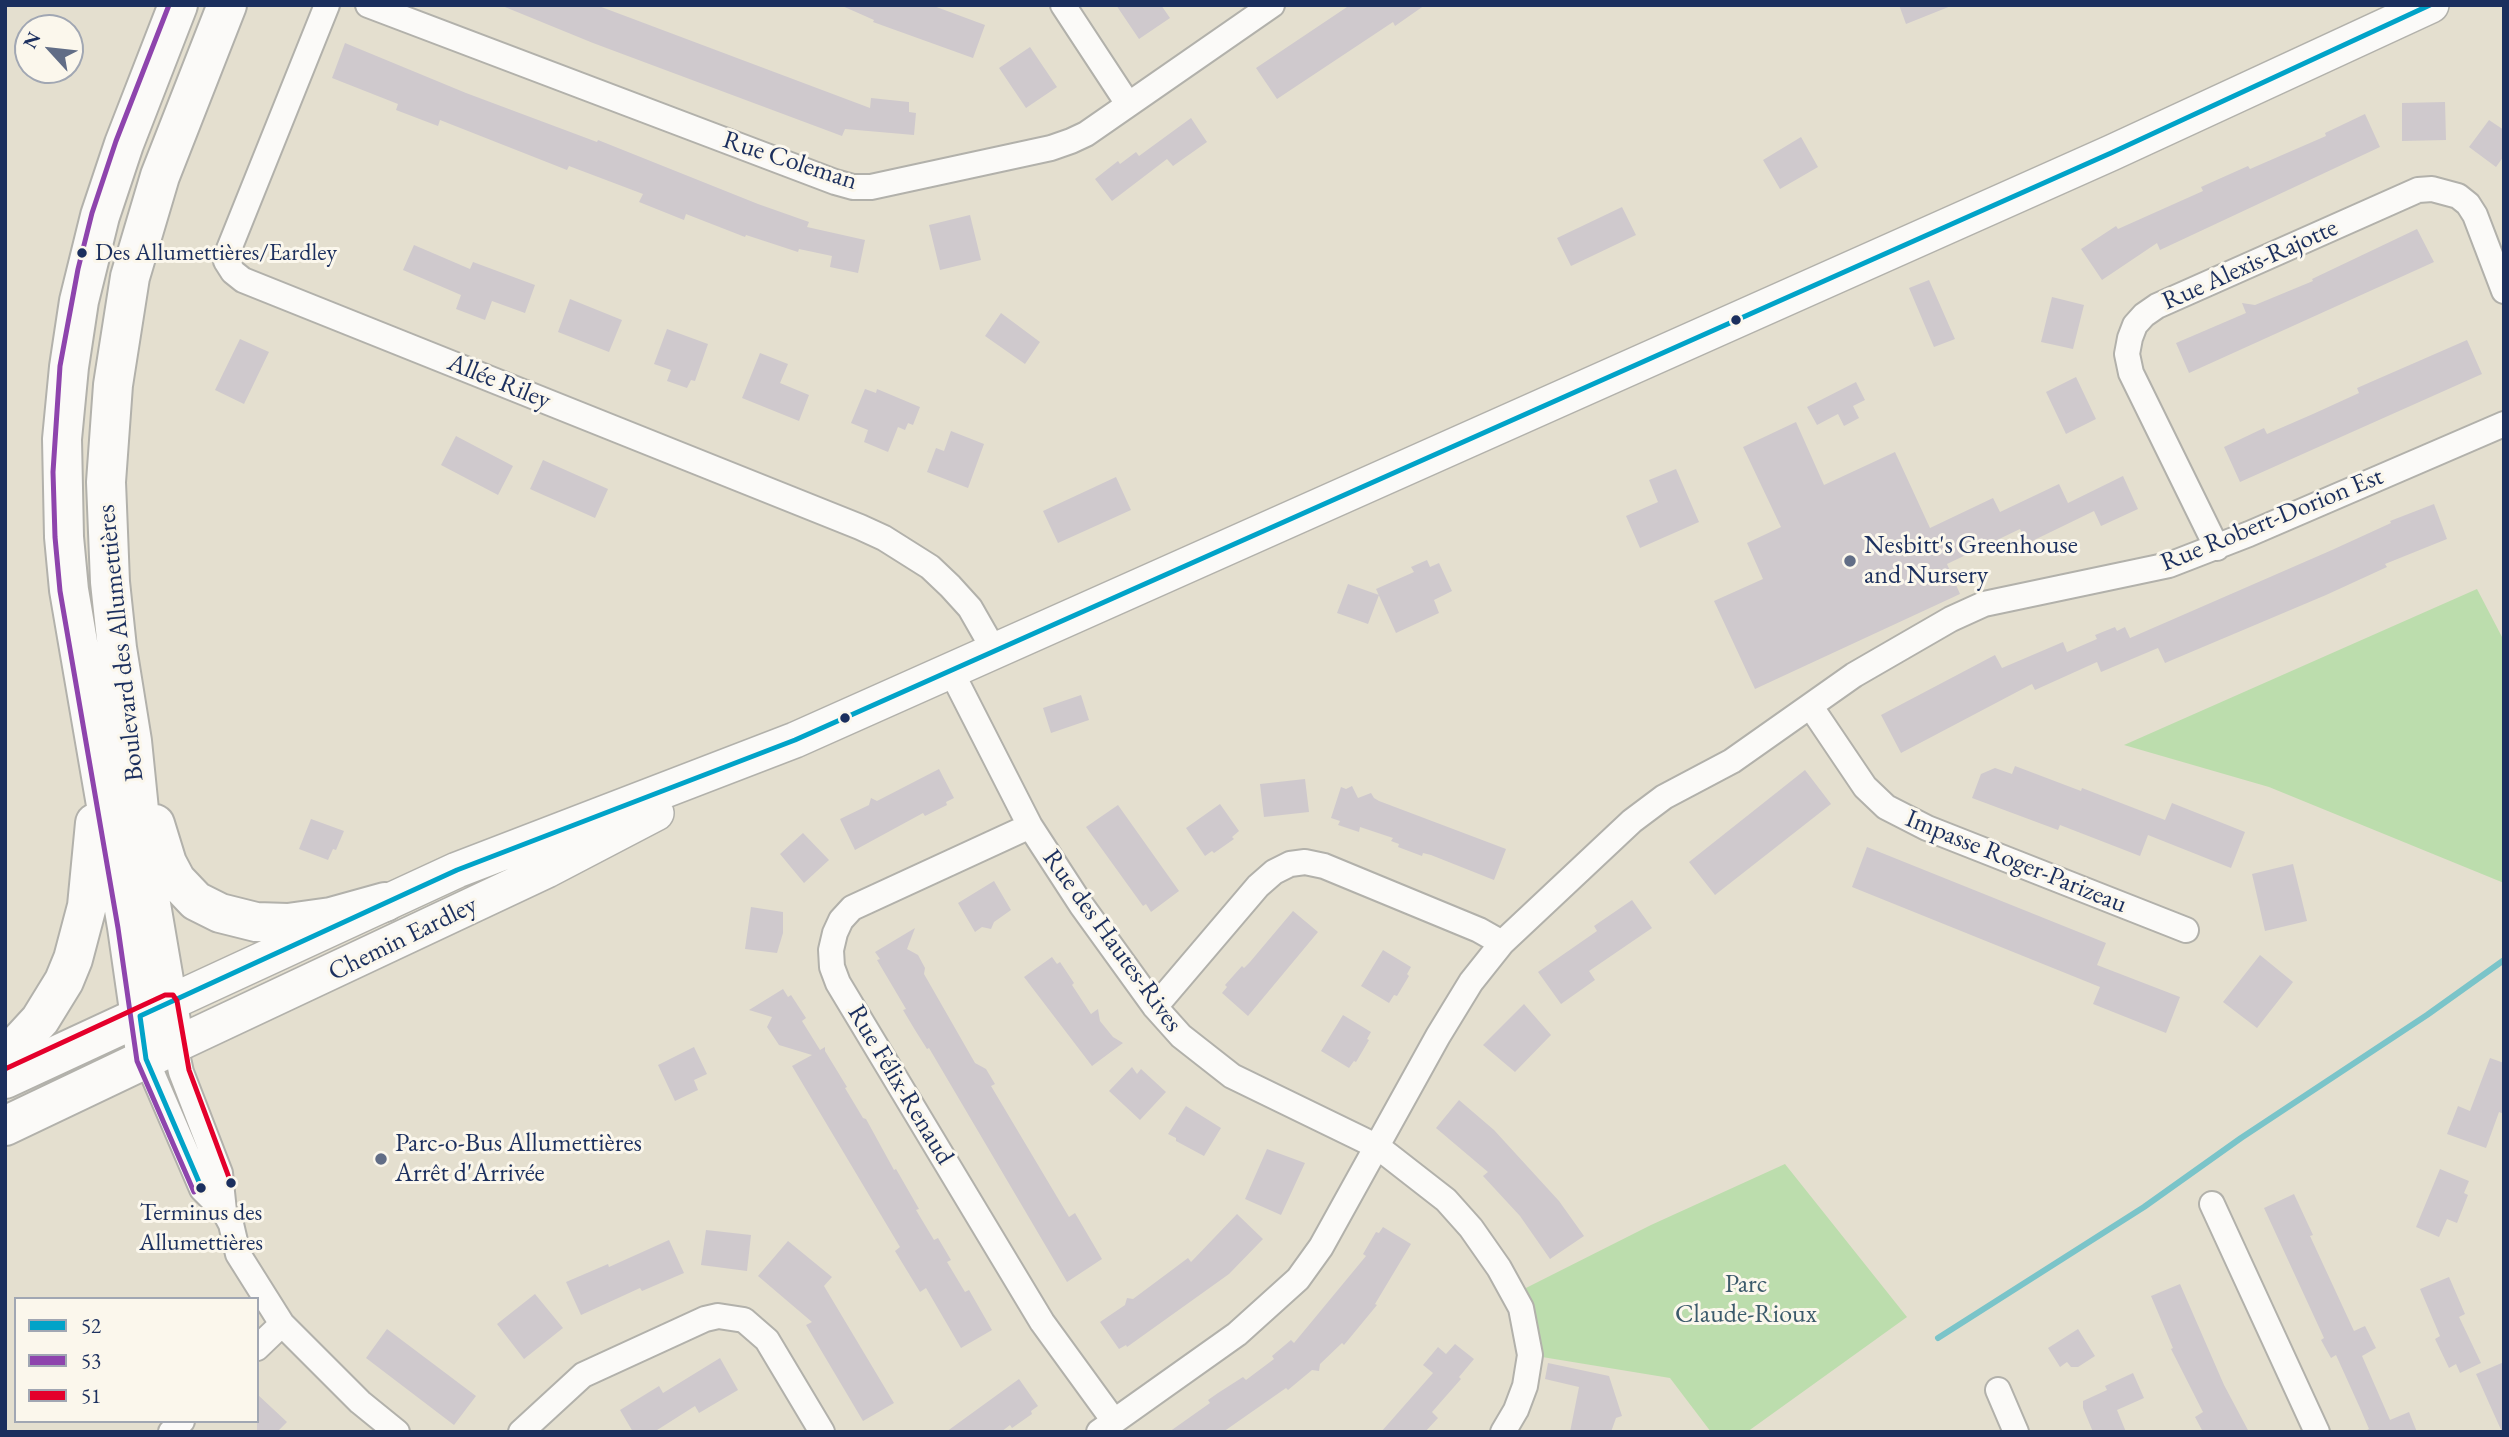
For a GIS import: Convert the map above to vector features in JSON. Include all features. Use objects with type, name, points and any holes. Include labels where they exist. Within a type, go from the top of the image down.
[{"type":"main road","name":"Boulevard des Allumettières","points":[[161,1052],[154,1010],[145,869],[66,568],[62,472],[65,402],[79,301],[100,216],[124,144],[178,5]]},
{"type":"main road","name":"Boulevard des Allumettières","points":[[114,746],[117,648],[106,517],[106,472],[114,372],[125,300],[140,238],[160,176],[228,5]]},
{"type":"main road","name":"Chemin Eardley","points":[[5,1079],[457,870],[795,740],[951,671],[2111,153],[2431,5]]},
{"type":"main road","name":"Chemin Eardley","points":[[5,1126],[547,870],[795,740]]},
{"type":"main road","points":[[114,746],[176,880],[196,901],[209,909],[238,919],[288,923],[331,917],[385,902]]},
{"type":"main road","points":[[5,1058],[40,1020],[73,959],[82,932],[114,746]]},
{"type":"street","name":"Allée Riley","points":[[327,5],[229,249],[226,261],[233,272],[243,280],[884,538],[930,567],[950,586],[970,608],[994,650]]},
{"type":"street","name":"Rue Coleman","points":[[369,5],[853,187],[871,187],[1051,148],[1086,134],[1272,5]]},
{"type":"street","points":[[1063,5],[1128,104]]},
{"type":"street","name":"Rue Alexis-Rajotte","points":[[2217,548],[2131,373],[2127,354],[2130,338],[2135,325],[2144,315],[2157,306],[2406,195],[2418,190],[2432,189],[2458,196],[2468,204],[2475,215],[2504,291]]},
{"type":"street","name":"Rue Robert-Dorion Est","points":[[1106,1426],[1237,1334],[1298,1279],[1321,1247],[1438,1036],[1471,982],[1502,943],[1632,821],[1664,797],[1732,761],[1854,674],[1951,619],[1984,604],[2169,565],[2217,548],[2504,424]]},
{"type":"street","name":"Rue des Hautes-Rives","points":[[951,671],[1030,826],[1082,906],[1155,1007],[1181,1036],[1232,1076],[1378,1147],[1446,1199],[1471,1228],[1499,1268],[1521,1308],[1530,1354],[1525,1386],[1516,1410],[1503,1432]]},
{"type":"street","name":"Impasse Roger-Parizeau","points":[[1811,707],[1865,787],[1886,807],[1927,828],[2186,930]]},
{"type":"street","name":"Rue Félix-Renaud","points":[[1030,826],[852,908],[841,920],[835,933],[831,950],[832,967],[838,983],[1106,1426]]},
{"type":"street","points":[[1155,1007],[1258,886],[1274,872],[1290,864],[1306,862],[1324,866],[1479,930],[1502,943]]},
{"type":"street","points":[[161,1052],[181,1072],[220,1173],[225,1211],[238,1254],[282,1324],[360,1402],[397,1432]]},
{"type":"street","points":[[2212,1204],[2316,1432]]},
{"type":"street","points":[[521,1432],[583,1375],[718,1316],[744,1320],[767,1340],[822,1432]]},
{"type":"street","points":[[259,1346],[282,1324]]},
{"type":"street","points":[[1998,1390],[2016,1432]]},
{"type":"green space","points":[[2477,589],[2502,637],[2504,636],[2504,883],[2269,787],[2124,745]]},
{"type":"green space","name":"Parc Claude-Rioux","points":[[1785,1164],[1907,1317],[1747,1432],[1711,1432],[1670,1378],[1530,1355],[1514,1294],[1651,1225]]},
{"type":"building","points":[[500,5],[596,5],[870,108],[871,98],[909,102],[909,112],[916,113],[914,135],[845,129],[842,136],[593,43]]},
{"type":"building","points":[[840,5],[931,5],[985,25],[973,58],[873,22],[874,20]]},
{"type":"building","points":[[1116,5],[1161,5],[1170,18],[1139,39]]},
{"type":"building","points":[[1350,5],[1425,5],[1395,26],[1393,22],[1277,99],[1256,68]]},
{"type":"building","points":[[1899,5],[1951,5],[1951,6],[1906,24]]},
{"type":"building","points":[[345,43],[466,93],[597,142],[598,140],[809,222],[807,227],[865,240],[858,273],[830,267],[832,256],[799,249],[798,252],[746,235],[745,237],[686,214],[684,220],[639,202],[643,194],[569,166],[567,170],[440,120],[438,126],[396,110],[398,104],[332,78]]},
{"type":"building","points":[[1030,47],[1057,87],[1026,108],[999,68]]},
{"type":"building","points":[[2445,102],[2446,140],[2402,141],[2402,103]]},
{"type":"building","points":[[2365,114],[2380,147],[2160,250],[2157,243],[2102,280],[2081,249],[2116,226],[2118,229],[2203,191],[2201,187],[2326,136],[2325,133]]},
{"type":"building","points":[[1191,118],[1207,142],[1173,166],[1167,159],[1112,201],[1095,179],[1118,161],[1120,164],[1136,152],[1139,156]]},
{"type":"building","points":[[2489,120],[2504,130],[2504,156],[2496,167],[2469,147]]},
{"type":"building","points":[[1801,137],[1818,167],[1780,189],[1763,160]]},
{"type":"building","points":[[1622,207],[1636,235],[1571,266],[1557,238]]},
{"type":"building","points":[[970,215],[981,260],[940,270],[929,225]]},
{"type":"building","points":[[2417,229],[2434,262],[2189,373],[2176,343],[2246,313],[2242,303],[2255,305],[2313,281],[2312,279]]},
{"type":"building","points":[[414,245],[470,269],[473,262],[535,285],[525,313],[492,301],[485,320],[456,309],[461,295],[403,270]]},
{"type":"building","points":[[1929,280],[1955,339],[1934,347],[1909,288]]},
{"type":"building","points":[[2052,297],[2084,305],[2073,349],[2041,342]]},
{"type":"building","points":[[570,299],[622,320],[609,352],[558,332]]},
{"type":"building","points":[[1001,313],[1040,342],[1025,364],[985,336]]},
{"type":"building","points":[[667,329],[708,344],[695,381],[691,380],[687,388],[667,381],[671,370],[654,364]]},
{"type":"building","points":[[240,339],[269,352],[244,404],[215,390]]},
{"type":"building","points":[[2467,340],[2482,374],[2240,482],[2224,447],[2264,428],[2267,434],[2313,414],[2359,393],[2357,388]]},
{"type":"building","points":[[760,353],[788,364],[780,383],[809,395],[799,421],[742,398]]},
{"type":"building","points":[[2076,377],[2096,419],[2066,434],[2046,392]]},
{"type":"building","points":[[1856,382],[1865,400],[1853,406],[1859,418],[1844,426],[1838,414],[1817,425],[1807,407]]},
{"type":"building","points":[[865,389],[876,393],[877,389],[920,407],[913,425],[908,423],[905,430],[898,427],[888,452],[864,442],[868,430],[851,423]]},
{"type":"building","name":"Nesbitt's Greenhouse and Nursery","points":[[1796,422],[1824,485],[1895,452],[1930,528],[1993,498],[2000,512],[2059,484],[2068,503],[2123,476],[2138,509],[2101,526],[2094,511],[2028,543],[2020,529],[1947,564],[1960,594],[1755,689],[1714,601],[1763,579],[1747,543],[1781,527],[1743,447]]},
{"type":"building","points":[[951,431],[984,444],[968,488],[927,472],[936,448],[944,451]]},
{"type":"building","points":[[456,436],[513,466],[498,495],[441,465]]},
{"type":"building","points":[[543,460],[608,489],[595,518],[530,489]]},
{"type":"building","points":[[1676,469],[1699,522],[1640,548],[1626,516],[1658,502],[1649,480]]},
{"type":"building","points":[[1116,477],[1131,510],[1058,543],[1043,511]]},
{"type":"building","points":[[2434,504],[2447,539],[2385,564],[2387,567],[2326,595],[2165,663],[2158,648],[2101,672],[2097,662],[2035,690],[2032,684],[1901,753],[1881,715],[1995,655],[2002,668],[2063,642],[2067,652],[2097,639],[2095,635],[2115,627],[2117,631],[2125,627],[2130,638],[2332,550],[2391,523],[2390,521]]},
{"type":"building","points":[[1427,560],[1430,567],[1439,563],[1452,591],[1434,600],[1439,613],[1396,633],[1376,589],[1414,572],[1411,567]]},
{"type":"building","points":[[1348,584],[1379,595],[1368,624],[1337,613]]},
{"type":"building","points":[[1081,695],[1089,720],[1051,733],[1043,708]]},
{"type":"building","points":[[2015,766],[2165,820],[2172,803],[2245,832],[2231,868],[2148,835],[2140,856],[2060,825],[2058,830],[1972,798],[1981,774],[1995,768],[2012,774]]},
{"type":"building","points":[[939,769],[954,798],[946,802],[947,805],[925,816],[923,813],[855,850],[840,819],[869,805],[871,798],[877,801]]},
{"type":"building","points":[[1805,770],[1831,804],[1715,895],[1689,862]]},
{"type":"building","points":[[1305,779],[1309,812],[1264,817],[1260,784]]},
{"type":"building","points":[[1352,786],[1358,798],[1371,793],[1379,801],[1506,849],[1494,880],[1431,855],[1423,853],[1422,856],[1398,847],[1399,844],[1391,841],[1393,838],[1360,827],[1359,832],[1338,825],[1340,821],[1331,818],[1341,787],[1346,789]]},
{"type":"building","points":[[1220,804],[1239,831],[1232,837],[1234,839],[1205,856],[1186,828]]},
{"type":"building","points":[[1118,805],[1179,891],[1151,912],[1146,904],[1143,906],[1086,827]]},
{"type":"building","points":[[311,819],[344,831],[336,850],[333,849],[328,860],[299,849]]},
{"type":"building","points":[[803,833],[829,860],[804,883],[780,854]]},
{"type":"building","points":[[1867,847],[2106,943],[2097,965],[2180,997],[2166,1033],[2093,1004],[2100,987],[1852,887]]},
{"type":"building","points":[[2293,864],[2307,921],[2265,931],[2252,874]]},
{"type":"building","points":[[994,881],[1011,910],[994,922],[991,929],[982,927],[975,932],[958,903]]},
{"type":"building","points":[[1632,900],[1652,928],[1589,971],[1595,980],[1561,1004],[1538,972],[1597,931],[1594,926]]},
{"type":"building","points":[[751,907],[783,912],[783,933],[777,953],[745,949]]},
{"type":"building","points":[[1293,911],[1318,932],[1248,1016],[1222,993],[1227,987],[1225,985],[1242,966],[1244,968],[1250,962]]},
{"type":"building","points":[[915,928],[907,949],[918,955],[925,968],[924,974],[975,1063],[986,1069],[995,1084],[991,1086],[1069,1217],[1075,1213],[1102,1259],[1067,1282],[929,1048],[927,1049],[903,1010],[906,1009],[877,960],[880,959],[875,952]]},
{"type":"building","points":[[1383,950],[1411,967],[1407,974],[1409,976],[1397,996],[1394,995],[1389,1003],[1361,986]]},
{"type":"building","points":[[2260,955],[2293,982],[2257,1028],[2223,1002]]},
{"type":"building","points":[[1052,957],[1057,964],[1060,962],[1091,1014],[1098,1009],[1100,1021],[1113,1037],[1123,1043],[1092,1066],[1024,977]]},
{"type":"building","points":[[783,989],[788,997],[791,995],[806,1018],[802,1021],[820,1050],[825,1047],[847,1087],[845,1088],[919,1209],[916,1210],[934,1240],[938,1238],[951,1260],[947,1262],[965,1292],[969,1290],[992,1330],[961,1348],[926,1288],[920,1292],[895,1251],[900,1247],[792,1066],[812,1055],[779,1045],[767,1027],[772,1017],[749,1010]]},
{"type":"building","points":[[1524,1004],[1551,1035],[1515,1072],[1483,1045]]},
{"type":"building","points":[[1343,1015],[1371,1032],[1356,1062],[1349,1068],[1321,1051]]},
{"type":"building","points":[[694,1047],[707,1074],[694,1080],[698,1090],[675,1101],[658,1065]]},
{"type":"building","points":[[2490,1058],[2504,1063],[2504,1114],[2499,1112],[2486,1148],[2447,1134],[2458,1106],[2470,1111]]},
{"type":"building","points":[[1132,1067],[1137,1074],[1141,1069],[1166,1092],[1140,1120],[1109,1091]]},
{"type":"building","points":[[1459,1100],[1494,1130],[1559,1201],[1584,1236],[1550,1259],[1520,1216],[1483,1176],[1488,1172],[1436,1128]]},
{"type":"building","points":[[1186,1106],[1221,1128],[1204,1156],[1168,1134]]},
{"type":"building","points":[[1267,1149],[1305,1163],[1281,1215],[1245,1199]]},
{"type":"building","points":[[2440,1169],[2469,1181],[2464,1193],[2468,1195],[2457,1223],[2447,1219],[2439,1237],[2416,1227]]},
{"type":"building","points":[[2294,1194],[2313,1235],[2310,1236],[2354,1331],[2365,1326],[2376,1348],[2362,1356],[2390,1420],[2409,1412],[2417,1432],[2363,1432],[2369,1429],[2360,1408],[2336,1355],[2331,1358],[2321,1340],[2324,1338],[2264,1208]]},
{"type":"building","points":[[1237,1214],[1263,1239],[1229,1274],[1127,1347],[1126,1345],[1119,1349],[1100,1322],[1125,1305],[1127,1298],[1133,1299],[1188,1258],[1191,1262]]},
{"type":"building","points":[[1383,1227],[1411,1244],[1375,1304],[1377,1305],[1344,1345],[1342,1343],[1320,1364],[1319,1371],[1312,1370],[1288,1390],[1286,1388],[1223,1432],[1169,1432],[1210,1403],[1208,1400],[1218,1393],[1243,1377],[1246,1380],[1274,1359],[1272,1356],[1291,1340],[1294,1343],[1366,1256],[1363,1254],[1376,1232],[1379,1233]]},
{"type":"building","points":[[706,1230],[751,1235],[747,1271],[701,1265]]},
{"type":"building","points":[[669,1240],[684,1273],[642,1291],[640,1288],[581,1315],[566,1282],[608,1264],[609,1267]]},
{"type":"building","points":[[788,1241],[832,1277],[824,1286],[894,1403],[863,1421],[806,1325],[812,1322],[758,1276]]},
{"type":"building","points":[[2449,1277],[2465,1314],[2459,1317],[2481,1363],[2460,1373],[2456,1364],[2449,1368],[2435,1339],[2440,1336],[2420,1289]]},
{"type":"building","points":[[2180,1284],[2224,1385],[2249,1432],[2203,1432],[2195,1417],[2203,1412],[2171,1349],[2173,1348],[2151,1296]]},
{"type":"building","points":[[535,1294],[563,1328],[524,1359],[497,1324]]},
{"type":"building","points":[[387,1329],[476,1396],[454,1425],[366,1358]]},
{"type":"building","points":[[2078,1329],[2095,1356],[2078,1367],[2071,1367],[2067,1362],[2060,1367],[2048,1348]]},
{"type":"building","points":[[1455,1344],[1474,1359],[1459,1377],[1461,1379],[1432,1412],[1438,1418],[1425,1432],[1381,1432],[1433,1373],[1423,1365],[1438,1347],[1446,1354]]},
{"type":"building","points":[[720,1358],[738,1390],[699,1413],[695,1406],[654,1432],[633,1432],[620,1410],[659,1386],[663,1393]]},
{"type":"building","points":[[2504,1362],[2504,1432],[2502,1432],[2476,1374]]},
{"type":"building","points":[[1548,1363],[1609,1376],[1622,1416],[1616,1418],[1611,1432],[1570,1432],[1579,1387],[1545,1379]]},
{"type":"building","points":[[2133,1373],[2144,1398],[2117,1410],[2126,1432],[2093,1432],[2083,1408],[2083,1401],[2107,1390],[2105,1386]]},
{"type":"building","points":[[1019,1379],[1038,1406],[1031,1411],[1032,1414],[1001,1432],[946,1432]]},
{"type":"building","points":[[259,1396],[287,1422],[277,1432],[257,1432]]},
{"type":"waterway","points":[[1938,1338],[2144,1207],[2504,960]]},
{"type":"transit line","name":"53","points":[[169,5],[116,141],[92,213],[78,269],[60,366],[53,472],[60,591],[118,928],[137,1061],[194,1192]]},
{"type":"transit line","name":"52","points":[[202,1189],[146,1059],[140,1016],[457,870],[795,740],[2111,153],[2430,5]]},
{"type":"transit line","name":"51","points":[[5,1069],[165,995],[173,995],[177,1001],[189,1070],[231,1183]]},
{"type":"place","name":"Des Allumettières/Eardley","points":[[82,253]]},
{"type":"place","name":"Nesbitt's Greenhouse and Nursery","points":[[1850,561]]},
{"type":"place","name":"Parc-o-Bus Allumettières Arrêt d'Arrivée","points":[[381,1159]]},
{"type":"place","name":"Terminus des Allumettières","points":[[201,1188]]}]
